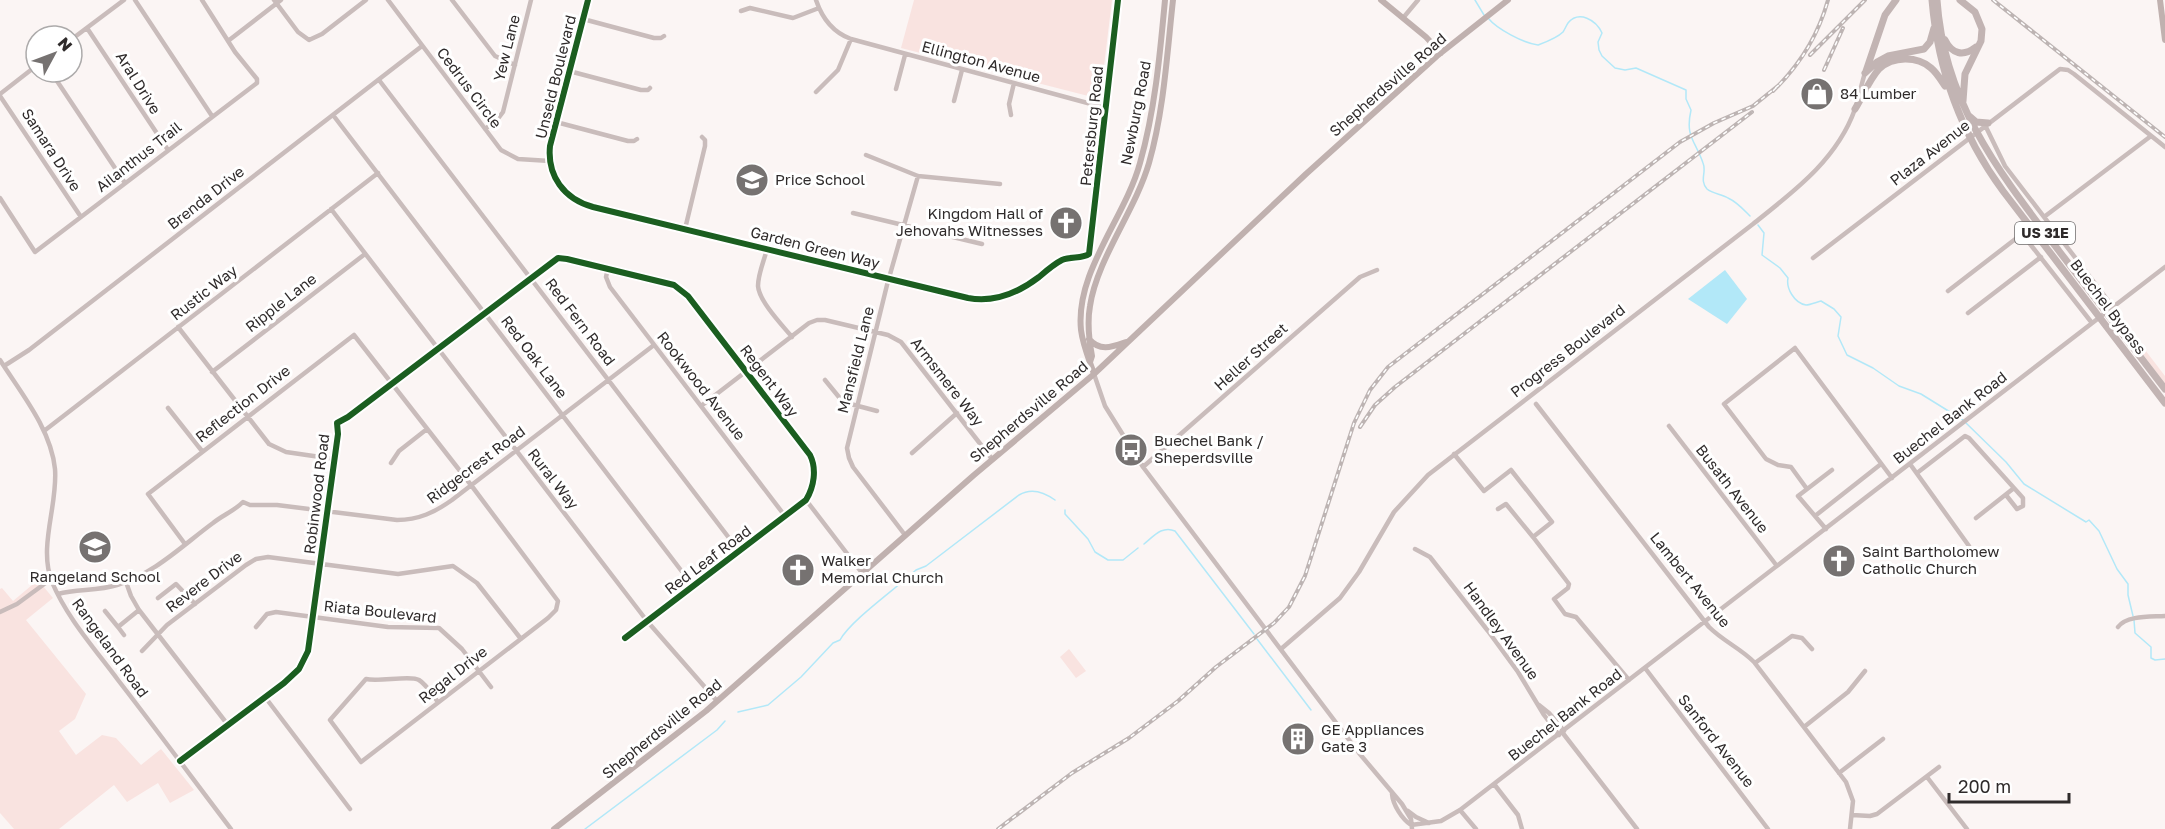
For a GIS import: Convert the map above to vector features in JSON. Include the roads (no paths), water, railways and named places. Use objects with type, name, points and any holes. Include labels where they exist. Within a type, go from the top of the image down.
[{"type":"main road","name":"Newburg Road","points":[[1094,374],[1087,357],[1082,332],[1082,301],[1089,276],[1128,198],[1140,164],[1154,93],[1165,0]]},
{"type":"main road","name":"Newburg Road","points":[[1090,362],[1092,356],[1089,339],[1090,305],[1094,287],[1141,188],[1149,161],[1162,93],[1173,0]]},
{"type":"main road","points":[[1382,0],[1441,53]]},
{"type":"main road","name":"Shepherdsville Road","points":[[554,829],[717,701],[992,459],[1094,374],[1306,174],[1441,53],[1508,0]]},
{"type":"main road","points":[[1865,73],[1885,15],[1896,0]]},
{"type":"main road","points":[[1960,0],[1975,12],[1981,23],[1982,38],[1965,74],[1965,109],[1976,122],[1987,124]]},
{"type":"main road","points":[[2160,0],[2165,40]]},
{"type":"main road","name":"Buechel Bypass","points":[[1935,2],[1951,96],[1968,137],[1999,186],[2103,315],[2138,353],[2165,389]]},
{"type":"main road","points":[[1865,73],[1888,56],[1924,49],[1938,28],[1947,45],[1957,53],[1967,53],[1978,46]]},
{"type":"main road","name":"Buechel Bypass","points":[[1938,28],[1965,109],[2002,176],[2165,403]]},
{"type":"main road","points":[[1855,109],[1875,74],[1883,66],[1898,60],[1914,60],[1931,67],[1951,96]]},
{"type":"main road","points":[[1089,339],[1098,346],[1106,348],[1131,339]]},
{"type":"street","points":[[84,30],[124,0]]},
{"type":"street","points":[[135,0],[212,116]]},
{"type":"street","points":[[202,0],[228,41],[277,1],[298,32],[309,40],[322,34],[366,0]]},
{"type":"street","name":"Cedrus Circle","points":[[388,0],[501,150],[511,157],[530,161],[550,161]]},
{"type":"street","points":[[452,0],[495,56],[515,65]]},
{"type":"street","name":"Unseld Boulevard","points":[[550,161],[550,146],[588,0]]},
{"type":"street","points":[[816,0],[831,27],[851,39],[836,74],[816,92]]},
{"type":"street","name":"Petersburg Road","points":[[1089,255],[1118,0]]},
{"type":"street","points":[[1403,18],[1418,0]]},
{"type":"street","name":"Yew Lane","points":[[485,129],[503,112],[529,1]]},
{"type":"street","points":[[741,11],[750,8],[790,18],[819,8]]},
{"type":"street","points":[[583,19],[654,38],[664,36]]},
{"type":"street","name":"Aral Drive","points":[[87,28],[168,150]]},
{"type":"street","name":"Ellington Avenue","points":[[851,39],[1106,108]]},
{"type":"street","name":"Ailanthus Trail","points":[[0,198],[35,252],[258,81],[228,41]]},
{"type":"street","name":"Brenda Drive","points":[[4,366],[29,350],[422,46]]},
{"type":"street","points":[[896,89],[905,54]]},
{"type":"street","name":"Plaza Avenue","points":[[1814,258],[2056,71],[2062,69],[2074,74],[2151,136]]},
{"type":"street","points":[[954,100],[962,70]]},
{"type":"street","points":[[569,71],[641,90],[648,90],[650,87]]},
{"type":"street","name":"Progress Boulevard","points":[[1281,649],[1340,598],[1359,572],[1384,526],[1404,499],[1428,475],[1805,182],[1829,155],[1855,109],[1865,73]]},
{"type":"street","points":[[0,95],[24,76]]},
{"type":"street","name":"Red Fern Road","points":[[379,80],[740,551]]},
{"type":"street","points":[[1011,115],[1008,108],[1014,83]]},
{"type":"street","points":[[59,84],[125,183]]},
{"type":"street","name":"Samara Drive","points":[[0,95],[81,218]]},
{"type":"street","name":"Red Oak Lane","points":[[333,115],[693,586]]},
{"type":"street","points":[[556,122],[628,141],[637,139]]},
{"type":"street","points":[[1987,124],[2005,166],[2113,307]]},
{"type":"street","points":[[2044,217],[2151,136],[2165,147]]},
{"type":"street","points":[[685,230],[705,146],[705,140],[702,137]]},
{"type":"street","points":[[867,155],[918,177],[1000,184]]},
{"type":"street","name":"Garden Green Way","points":[[550,161],[553,174],[560,186],[579,203],[968,298],[992,299],[1021,290],[1064,259],[1089,255]]},
{"type":"street","name":"Rustic Way","points":[[44,431],[378,173]]},
{"type":"street","name":"Mansfield Lane","points":[[905,536],[849,459],[848,445],[875,332],[918,177]]},
{"type":"street","name":"Rural Way","points":[[332,209],[647,621],[717,701]]},
{"type":"street","points":[[853,213],[982,244]]},
{"type":"street","points":[[1948,291],[2021,235],[2025,236],[2092,323]]},
{"type":"street","points":[[767,249],[759,280],[759,290],[792,337]]},
{"type":"street","name":"Ripple Lane","points":[[212,372],[365,254]]},
{"type":"street","points":[[1968,313],[2041,257]]},
{"type":"street","name":"Robinwood Road","points":[[180,761],[296,673],[305,661],[314,617],[338,434],[337,423],[558,258],[678,286]]},
{"type":"street","name":"Buechel Bank Road","points":[[1412,827],[1446,819],[1460,810],[2165,267]]},
{"type":"street","name":"Rookwood Avenue","points":[[608,268],[606,277],[609,287],[785,516]]},
{"type":"street","name":"Heller Street","points":[[1143,467],[1360,276],[1377,270]]},
{"type":"street","name":"Regent Way","points":[[678,286],[812,458],[814,474],[806,500]]},
{"type":"street","name":"Armsmere Way","points":[[701,406],[817,320],[875,332],[894,337],[901,342],[992,459]]},
{"type":"street","points":[[178,327],[263,438],[277,449],[334,459]]},
{"type":"street","name":"Reflection Drive","points":[[185,544],[148,494],[202,451],[354,335],[392,383]]},
{"type":"street","name":"Ridgecrest Road","points":[[58,594],[92,591],[126,582],[148,571],[243,502],[250,505],[277,505],[398,520],[412,519],[435,511],[654,345]]},
{"type":"street","points":[[1807,489],[1791,467],[1778,465],[1766,459],[1724,404],[1795,348],[1892,478]]},
{"type":"street","name":"Rangeland Road","points":[[0,360],[44,431],[51,449],[55,471],[48,545],[51,579],[58,594],[70,615],[231,829]]},
{"type":"street","points":[[1094,374],[1105,406],[1143,467],[1392,794],[1397,797],[1411,819],[1412,827]]},
{"type":"street","points":[[825,380],[841,401],[877,411]]},
{"type":"street","points":[[392,383],[471,485]]},
{"type":"street","name":"Lambert Avenue","points":[[1536,404],[1706,622],[1719,637],[1742,651],[1755,663],[1839,773],[1851,794],[1850,829]]},
{"type":"street","points":[[168,408],[202,451]]},
{"type":"street","points":[[912,453],[957,413]]},
{"type":"street","name":"Busath Avenue","points":[[1669,426],[1777,566]]},
{"type":"street","points":[[391,463],[399,451],[427,429]]},
{"type":"street","points":[[1917,473],[1965,436],[2023,498],[2023,506],[2017,508],[2006,495]]},
{"type":"street","points":[[1454,454],[1484,491],[1511,470],[1552,522],[1533,537]]},
{"type":"street","points":[[1815,516],[1881,464]]},
{"type":"street","points":[[1910,464],[1969,546]]},
{"type":"street","points":[[1826,529],[1798,496],[1832,470]]},
{"type":"street","name":"Regal Drive","points":[[438,702],[424,684],[414,678],[374,681],[366,679],[330,720],[361,762],[548,618],[557,606],[558,601],[552,592],[471,485]]},
{"type":"street","points":[[1976,518],[2014,488]]},
{"type":"street","points":[[806,500],[862,573]]},
{"type":"street","name":"Red Leaf Road","points":[[625,638],[806,500]]},
{"type":"street","points":[[1498,509],[1506,504],[1533,537],[1569,584],[1568,588],[1554,599],[1565,614],[1576,617],[1629,680]]},
{"type":"street","name":"Handley Avenue","points":[[1415,549],[1430,557],[1518,672],[1537,703],[1637,829]]},
{"type":"street","name":"Revere Drive","points":[[142,651],[158,633],[246,565],[256,559],[272,558],[398,574],[456,567],[477,583],[521,639]]},
{"type":"street","points":[[0,612],[14,606],[51,579]]},
{"type":"street","points":[[126,582],[140,610],[228,725]]},
{"type":"street","points":[[158,598],[176,584],[195,604]]},
{"type":"street","points":[[118,627],[140,610]]},
{"type":"street","points":[[105,611],[124,635]]},
{"type":"street","name":"Riata Boulevard","points":[[256,627],[263,617],[273,612],[388,627],[439,628],[462,649],[491,687]]},
{"type":"street","points":[[2118,627],[2121,623],[2132,619],[2165,616]]},
{"type":"street","points":[[1755,663],[1792,636],[1802,638],[1812,649]]},
{"type":"street","name":"Sanford Avenue","points":[[1645,668],[1768,829]]},
{"type":"street","points":[[1804,727],[1848,692],[1865,671]]},
{"type":"street","points":[[265,697],[350,809]]},
{"type":"street","points":[[1839,773],[1883,738]]},
{"type":"street","points":[[1852,815],[1877,814],[1939,767]]},
{"type":"street","points":[[1927,777],[1967,829]]},
{"type":"street","points":[[1494,784],[1518,815],[1522,829]]},
{"type":"street","points":[[1392,794],[1392,799],[1406,822],[1412,827]]},
{"type":"street","points":[[1405,810],[1431,824]]},
{"type":"street","points":[[1460,810],[1476,829]]},
{"type":"street","points":[[1420,829],[1424,824]]},
{"type":"water","points":[[1725,270],[1747,299],[1727,324],[1688,299]]},
{"type":"waterway","points":[[1475,0],[1484,15]]},
{"type":"waterway","points":[[1488,18],[1511,35],[1538,45],[1561,34],[1572,19],[1587,18],[1596,24],[1602,33],[1598,42],[1599,50],[1615,68],[1625,70],[1636,68],[1686,90],[1686,99],[1691,110],[1690,133],[1704,166],[1705,186],[1709,191],[1734,202],[1750,216]]},
{"type":"waterway","points":[[1758,225],[1764,233],[1762,255],[1780,268],[1788,278],[1788,286],[1795,298],[1806,305],[1821,301],[1834,309],[1841,317],[1838,336],[1847,355],[1873,368],[1899,386],[1921,394],[1963,420]]},
{"type":"waterway","points":[[1966,423],[2006,462],[2024,484],[2086,522],[2089,520],[2099,531],[2117,569],[2128,584],[2133,616]]},
{"type":"waterway","points":[[738,712],[768,705],[801,677],[875,604],[916,570],[926,566],[1019,495],[1029,491],[1038,492],[1055,500]]},
{"type":"waterway","points":[[1065,510],[1065,514],[1088,539],[1095,552],[1108,560],[1123,560],[1138,548]]},
{"type":"waterway","points":[[1144,544],[1162,531],[1175,531],[1254,634]]},
{"type":"waterway","points":[[2134,620],[2135,633],[2151,647],[2151,658],[2165,659]]},
{"type":"waterway","points":[[1257,639],[1311,710]]},
{"type":"waterway","points":[[585,829],[717,730],[725,721]]},
{"type":"railway","points":[[1773,91],[1792,71],[1807,49],[1819,26],[1828,0]]},
{"type":"railway","points":[[1810,55],[1865,0]]},
{"type":"railway","points":[[1993,0],[2165,137]]},
{"type":"railway","points":[[1824,70],[1843,28]]},
{"type":"railway","points":[[998,829],[1072,773],[1129,738],[1178,701],[1216,667],[1274,623],[1289,607],[1305,576],[1354,423],[1370,390],[1388,367],[1680,142],[1714,123],[1753,106],[1779,85]]},
{"type":"railway","points":[[1360,427],[1375,405],[1395,387],[1752,112]]},
{"type":"place","name":"84 Lumber","points":[[1817,94]]},
{"type":"place","name":"Price School","points":[[752,180]]},
{"type":"place","name":"Kingdom Hall of Jehovahs Witnesses","points":[[1066,223]]},
{"type":"place","name":"Buechel Bank / Sheperdsville","points":[[1131,450]]},
{"type":"place","name":"Rangeland School","points":[[95,547]]},
{"type":"place","name":"Saint Bartholomew Catholic Church","points":[[1839,561]]},
{"type":"place","name":"Walker Memorial Church","points":[[798,570]]},
{"type":"place","name":"GE Appliances Gate 3","points":[[1298,739]]}]
